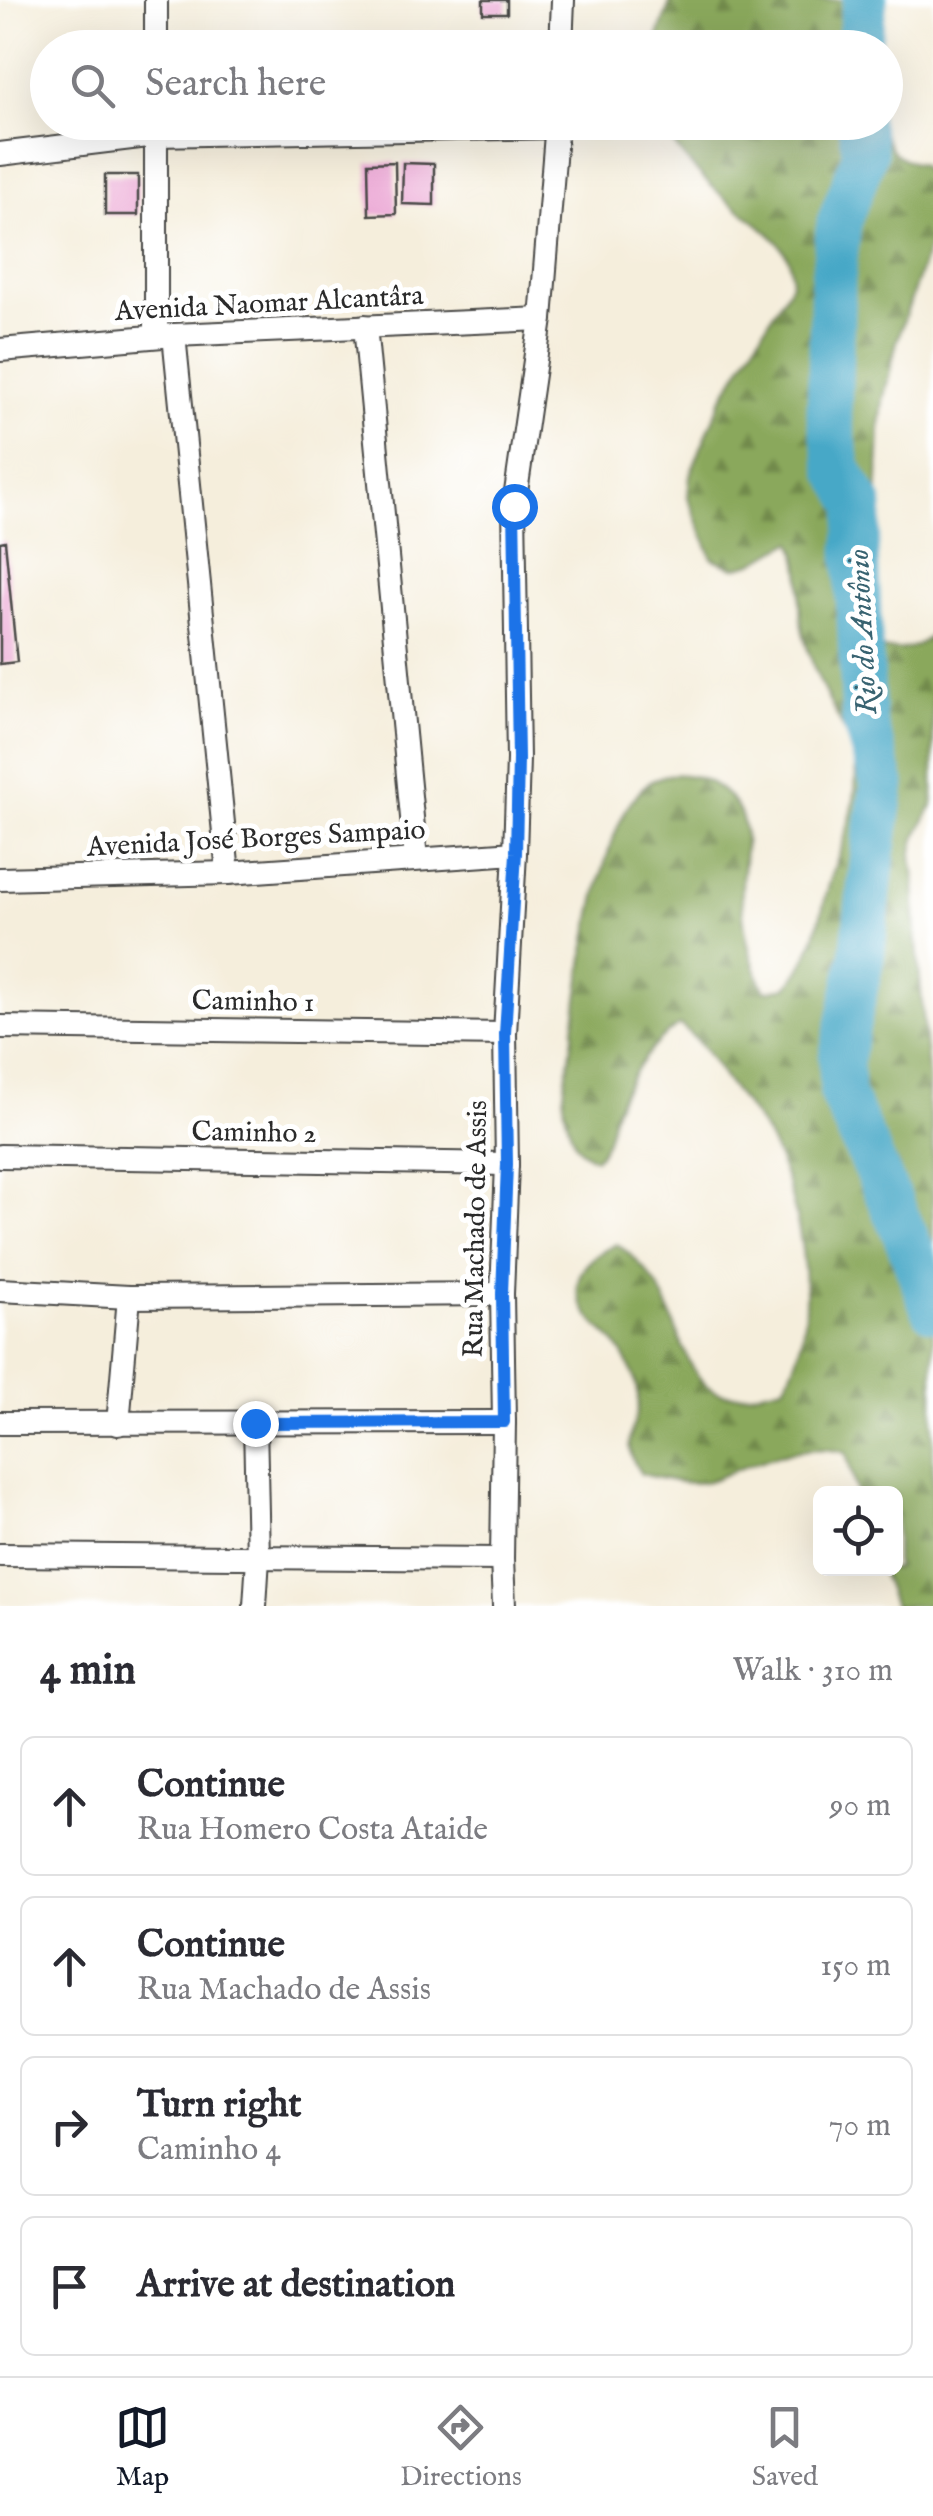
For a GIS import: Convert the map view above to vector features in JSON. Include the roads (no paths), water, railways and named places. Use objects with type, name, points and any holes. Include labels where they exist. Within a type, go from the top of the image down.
[{"type":"street","points":[[156,0],[156,30]]},
{"type":"street","points":[[562,30],[563,0]]},
{"type":"street","points":[[0,154],[87,140]]},
{"type":"street","points":[[156,140],[165,336],[228,873]]},
{"type":"street","name":"Rua Machado de Assis","points":[[504,1606],[505,1034],[518,759],[514,506],[542,319],[556,140]]},
{"type":"street","name":"Avenida Naomar Alcantâra","points":[[0,350],[165,336],[542,319]]},
{"type":"street","points":[[365,326],[416,859]]},
{"type":"street","name":"Avenida José Borges Sampaio","points":[[0,878],[228,873],[516,853]]},
{"type":"street","name":"Caminho 1","points":[[0,1026],[505,1034]]},
{"type":"street","name":"Caminho 2","points":[[0,1156],[507,1164]]},
{"type":"street","points":[[0,1290],[129,1297],[502,1294]]},
{"type":"street","points":[[118,1424],[129,1297]]},
{"type":"street","points":[[0,1423],[504,1422]]},
{"type":"street","points":[[255,1423],[255,1606]]},
{"type":"street","points":[[0,1555],[502,1559]]},
{"type":"waterway","name":"Rio do Antônio","points":[[861,30],[865,0]]},
{"type":"waterway","name":"Rio do Antônio","points":[[862,140],[865,153],[839,223],[833,280],[829,414],[839,469],[861,506],[856,551],[864,721],[883,784],[862,958],[841,1058],[842,1094],[908,1241],[933,1309]]}]
